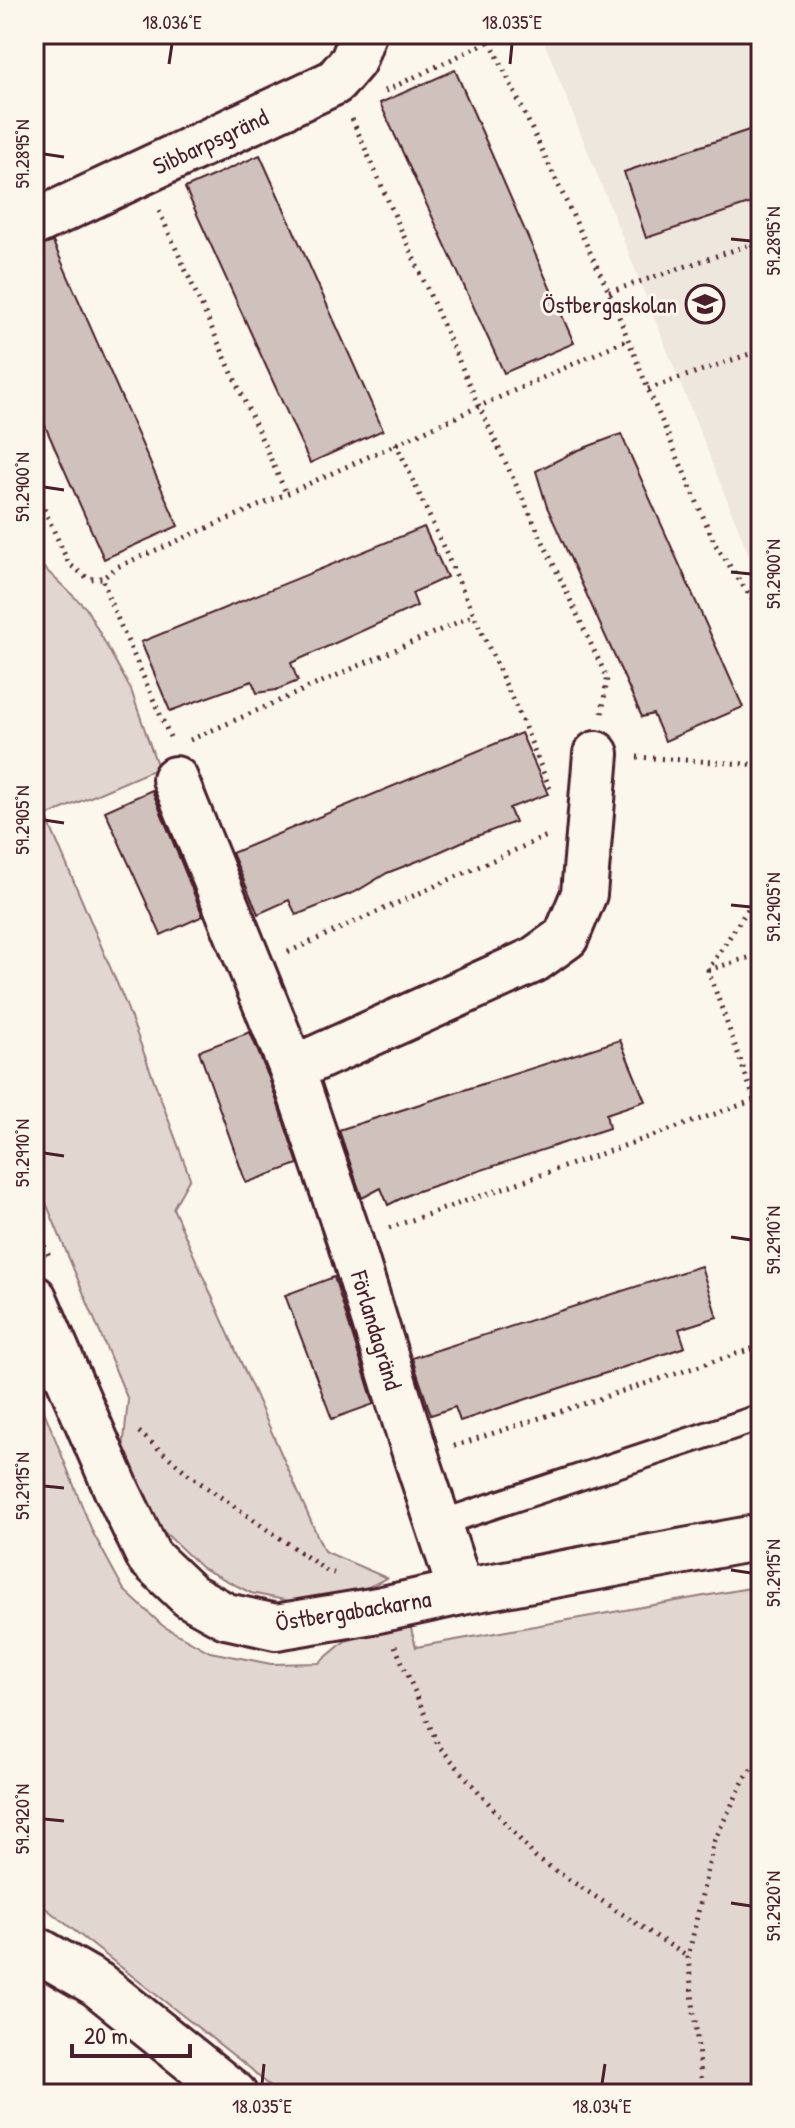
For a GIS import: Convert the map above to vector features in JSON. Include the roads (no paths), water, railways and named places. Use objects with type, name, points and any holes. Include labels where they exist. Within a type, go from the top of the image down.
[{"type":"street","name":"Sibbarpsgränd","points":[[34,223],[335,82],[353,61],[363,34]]},
{"type":"street","points":[[292,1069],[534,960],[566,937],[584,894],[578,822],[596,754]]},
{"type":"street","name":"Förlandagränd","points":[[175,763],[250,968],[292,1069],[461,1592]]},
{"type":"street","name":"Östbergabackarna","points":[[34,1298],[149,1557],[190,1596],[226,1616],[276,1627],[761,1537]]},
{"type":"street","points":[[34,1948],[97,1984],[234,2094]]},
{"type":"lane","points":[[438,1524],[761,1417]]},
{"type":"place","name":"Östbergaskolan","points":[[705,304]]}]
